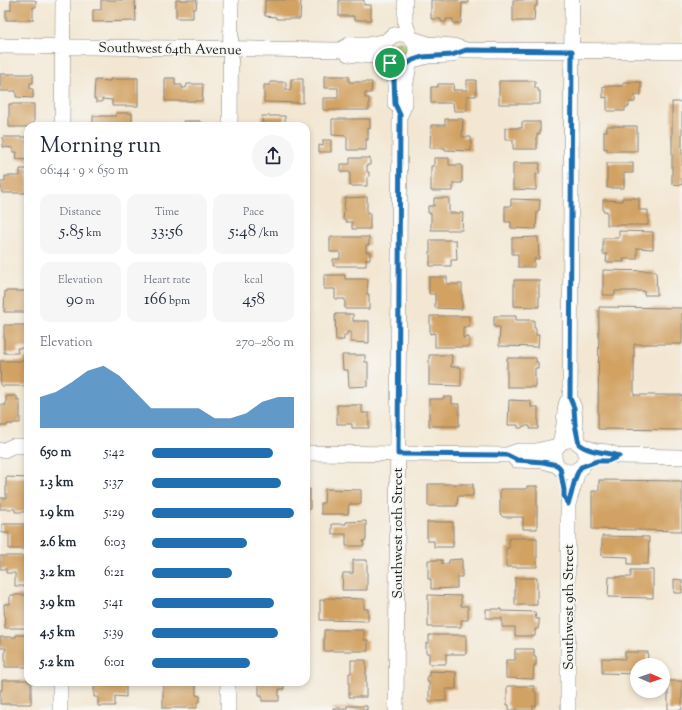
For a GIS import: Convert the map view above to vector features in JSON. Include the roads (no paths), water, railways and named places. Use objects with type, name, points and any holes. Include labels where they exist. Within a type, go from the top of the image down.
[{"type":"street","points":[[62,122],[63,0]]},
{"type":"street","points":[[230,122],[231,0]]},
{"type":"street","points":[[396,0],[395,18],[384,50],[388,61],[400,66],[428,56],[452,55],[466,50]]},
{"type":"street","points":[[405,0],[405,22],[411,38],[415,43],[416,52],[411,62]]},
{"type":"street","points":[[572,0],[570,398],[574,408],[575,424],[584,450],[585,458],[580,468]]},
{"type":"street","points":[[389,39],[400,34],[428,44],[453,46],[466,50],[682,52]]},
{"type":"street","name":"Southwest 64th Avenue","points":[[340,50],[349,45],[367,45],[389,39]]},
{"type":"street","name":"Southwest 64th Avenue","points":[[0,46],[340,50],[349,55],[372,56],[388,61]]},
{"type":"street","name":"Southwest 10th Street","points":[[388,61],[394,80],[395,104],[400,115]]},
{"type":"street","name":"Southwest 10th Street","points":[[396,710],[400,115],[405,104],[405,84],[411,62]]},
{"type":"street","points":[[558,466],[554,455],[559,445],[564,426],[565,407],[570,398]]},
{"type":"street","points":[[310,453],[507,455],[518,450],[536,450],[559,445],[570,440],[596,451],[608,452],[619,456],[682,457]]},
{"type":"street","points":[[2,450],[13,446],[24,446]]},
{"type":"street","points":[[2,450],[12,456],[24,456]]},
{"type":"street","points":[[507,455],[517,460],[543,462],[558,466],[570,472],[597,461],[608,461],[619,456]]},
{"type":"street","name":"Southwest 9th Street","points":[[558,466],[564,496],[568,504]]},
{"type":"street","name":"Southwest 9th Street","points":[[568,710],[568,504],[580,468]]},
{"type":"street","points":[[60,686],[60,710]]},
{"type":"street","points":[[228,686],[228,710]]}]
